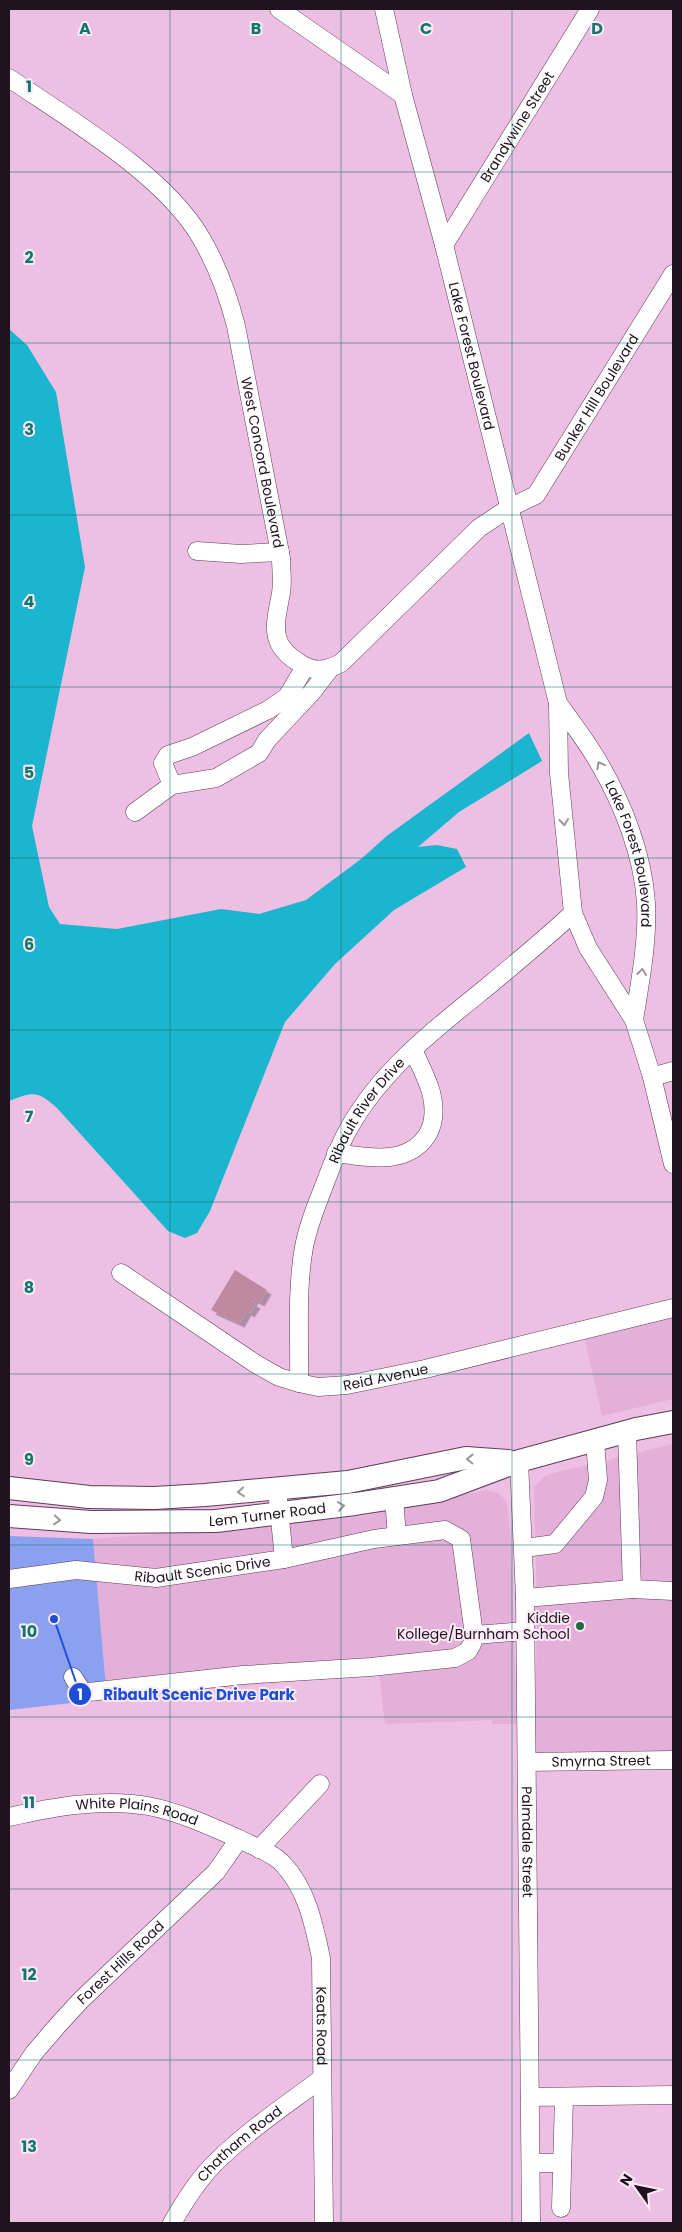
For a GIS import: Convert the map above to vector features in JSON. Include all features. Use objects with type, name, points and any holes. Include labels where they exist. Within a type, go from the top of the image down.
[{"type":"main road","name":"Lem Turner Road","points":[[9,1516],[91,1522],[216,1521],[388,1499],[439,1491],[519,1461],[673,1422]]},
{"type":"main road","name":"Lem Turner Road","points":[[9,1488],[88,1497],[154,1498],[348,1482],[466,1458],[519,1461]]},
{"type":"street","points":[[279,9],[403,95]]},
{"type":"street","name":"Lake Forest Boulevard","points":[[384,9],[403,95],[444,245],[558,703],[559,773],[573,914],[588,948],[634,1020],[652,1077],[673,1164]]},
{"type":"street","name":"Brandywine Street","points":[[444,245],[590,9]]},
{"type":"street","name":"West Concord Boulevard","points":[[9,78],[146,176],[179,207],[200,236],[218,270],[234,319],[280,552],[281,591],[274,630],[280,646],[293,659],[305,667]]},
{"type":"street","name":"Bunker Hill Boulevard","points":[[509,508],[536,494],[673,274]]},
{"type":"street","points":[[135,812],[172,785],[216,778],[259,753],[268,740],[312,692],[329,670],[341,663],[479,528],[509,508]]},
{"type":"street","points":[[198,550],[241,554],[280,552]]},
{"type":"street","points":[[172,785],[163,763],[168,755],[192,747],[268,710],[287,697],[305,667],[329,670]]},
{"type":"street","name":"Lake Forest Boulevard","points":[[558,703],[599,762],[617,799],[639,855],[646,903],[642,970],[634,1020]]},
{"type":"street","name":"Ribault River Drive","points":[[300,1383],[301,1283],[304,1248],[312,1216],[336,1153],[348,1129],[382,1081],[439,1025],[534,949],[573,914]]},
{"type":"street","points":[[336,1153],[381,1158],[404,1155],[419,1146],[429,1132],[434,1114],[431,1092],[413,1050]]},
{"type":"street","points":[[652,1077],[673,1071]]},
{"type":"street","name":"Reid Avenue","points":[[121,1273],[256,1364],[279,1377],[318,1387],[347,1386],[425,1369],[673,1308]]},
{"type":"street","points":[[628,1432],[632,1589]]},
{"type":"street","points":[[524,1548],[555,1544],[594,1497],[598,1480],[595,1441]]},
{"type":"street","name":"Palmdale Street","points":[[519,1461],[526,1631],[531,2223]]},
{"type":"street","name":"Ribault Scenic Drive","points":[[9,1579],[76,1570],[112,1572],[156,1578],[284,1559],[277,1489]]},
{"type":"street","points":[[388,1499],[392,1537]]},
{"type":"street","points":[[73,1677],[82,1691],[89,1692],[243,1675],[371,1667],[455,1658],[468,1651],[472,1644],[474,1635],[461,1539],[445,1530],[392,1537],[284,1559]]},
{"type":"street","name":"Ribault Scenic Drive","points":[[9,1591],[112,1572]]},
{"type":"street","points":[[525,1598],[632,1589],[673,1591]]},
{"type":"street","points":[[474,1635],[526,1631]]},
{"type":"street","name":"Smyrna Street","points":[[527,1762],[673,1760]]},
{"type":"street","points":[[259,1849],[320,1784]]},
{"type":"street","name":"White Plains Road","points":[[9,1817],[79,1805],[138,1805],[181,1815],[259,1849]]},
{"type":"street","name":"Forest Hills Road","points":[[9,2090],[34,2053],[58,2025],[81,2000],[216,1872],[238,1839]]},
{"type":"street","name":"Keats Road","points":[[259,1849],[282,1863],[301,1890],[314,1922],[321,1958],[324,2223]]},
{"type":"street","name":"Chatham Road","points":[[172,2223],[193,2190],[211,2167],[242,2139],[322,2078]]},
{"type":"street","points":[[530,2097],[673,2095]]},
{"type":"street","points":[[561,2208],[564,2097]]},
{"type":"street","points":[[531,2162],[562,2163]]},
{"type":"shaded area","points":[[9,329],[27,345],[56,392],[85,567],[32,826],[49,907],[60,924],[117,929],[221,909],[259,914],[306,900],[361,859],[388,835],[529,733],[542,761],[459,812],[418,847],[437,845],[457,849],[466,867],[394,910],[335,964],[285,1022],[210,1211],[197,1233],[185,1238],[168,1231],[50,1102],[34,1094],[9,1101]]},
{"type":"shaded area","points":[[673,1316],[673,1399],[602,1416],[585,1339]]},
{"type":"shaded area","points":[[673,1444],[673,1751],[535,1752],[537,1602],[534,1487],[546,1475]]},
{"type":"shaded area","points":[[487,1490],[496,1492],[504,1498],[507,1504],[511,1542],[517,1724],[492,1724],[492,1720],[385,1724],[379,1673],[107,1699],[93,1539],[364,1516]]},
{"type":"shaded area","points":[[9,1536],[93,1539],[107,1699],[9,1710]]},
{"type":"building","points":[[235,1270],[267,1290],[260,1302],[254,1299],[252,1302],[256,1304],[250,1313],[247,1311],[240,1323],[211,1310]]},
{"type":"place","name":"Ribault Scenic Drive Park","points":[[54,1619]]},
{"type":"place","name":"Kiddie Kollege/Burnham School","points":[[580,1626]]}]
